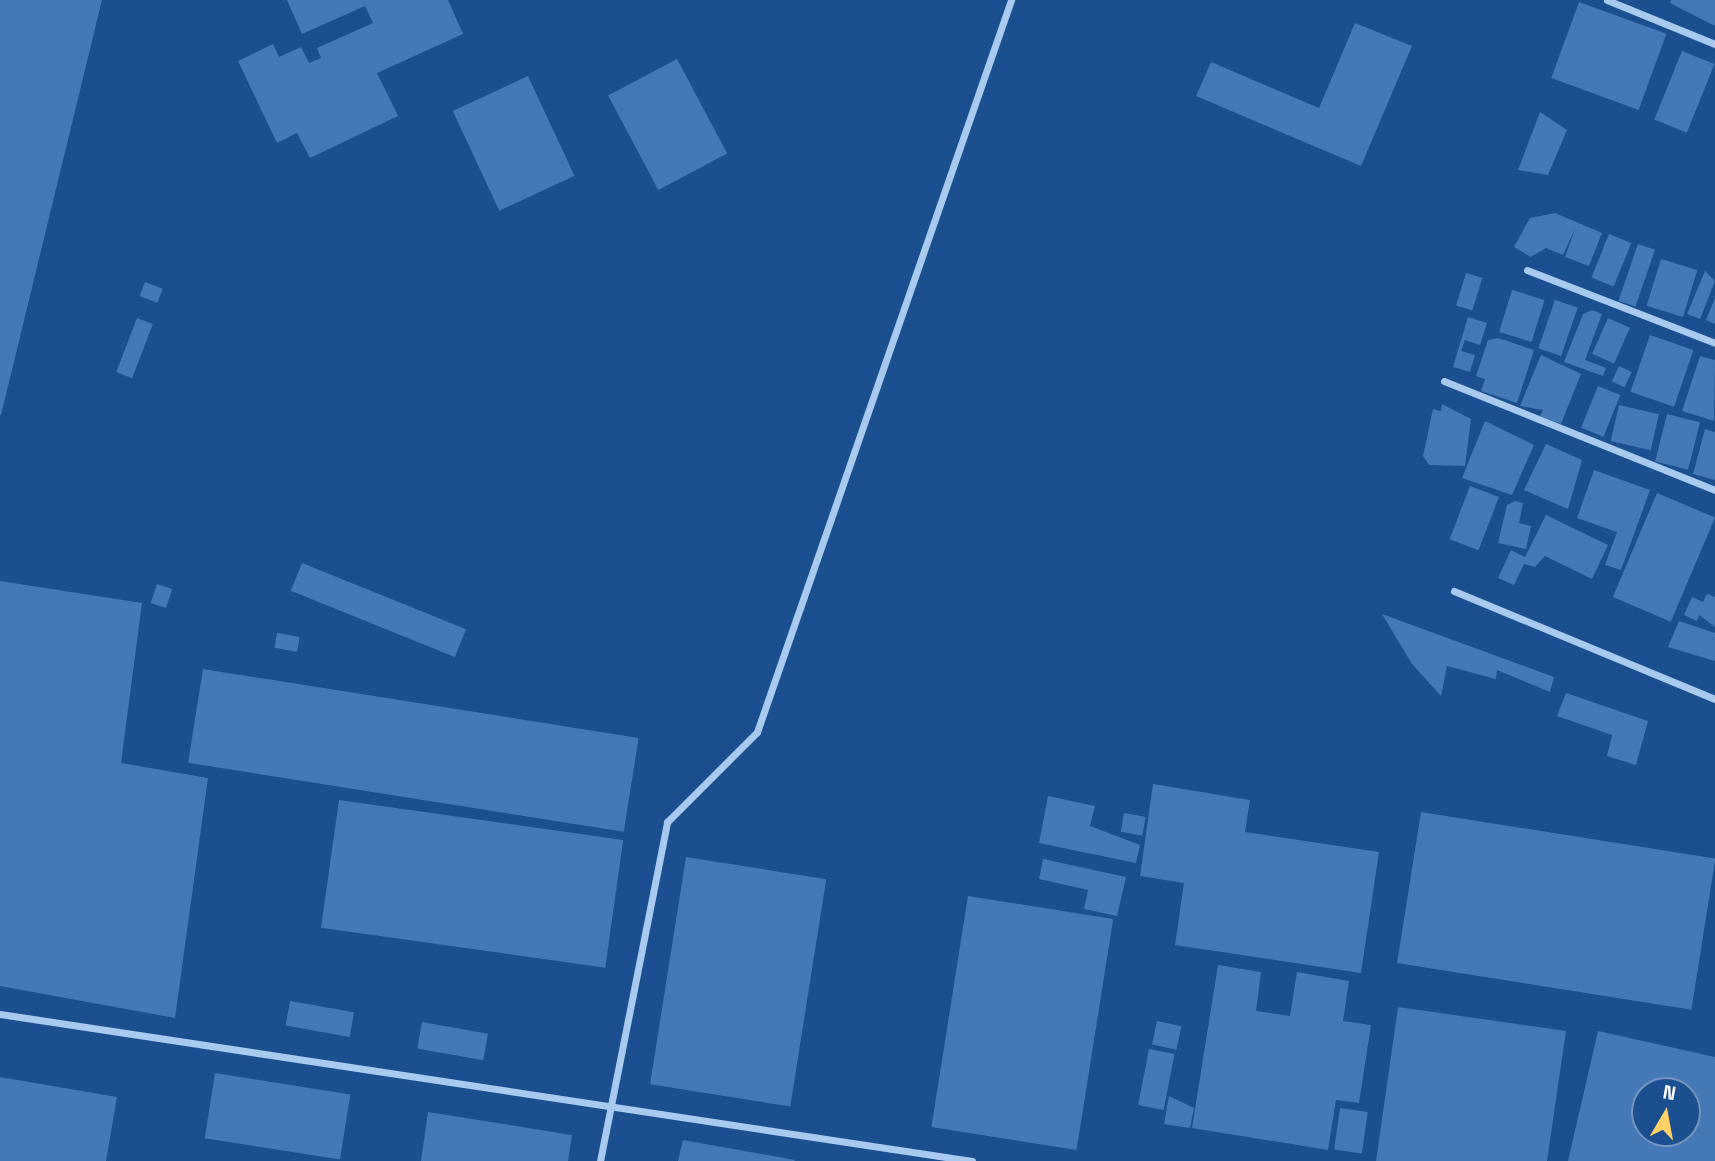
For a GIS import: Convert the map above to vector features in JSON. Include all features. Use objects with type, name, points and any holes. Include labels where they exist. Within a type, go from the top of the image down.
[{"type":"street","points":[[600,1161],[667,822],[757,732],[1011,0]]},
{"type":"street","points":[[1607,0],[1715,44]]},
{"type":"street","points":[[1527,271],[1715,344]]},
{"type":"street","points":[[1444,381],[1715,490]]},
{"type":"street","points":[[1454,591],[1715,699]]},
{"type":"street","points":[[0,1014],[972,1161]]},
{"type":"building","points":[[0,0],[102,0],[1,415],[0,415]]},
{"type":"building","points":[[287,0],[448,0],[463,34],[377,73],[398,116],[310,158],[297,133],[277,143],[238,61],[273,44],[279,57],[301,47],[309,63],[321,58],[317,48],[373,23],[365,6],[302,34]]},
{"type":"building","points":[[1671,0],[1715,0],[1715,26],[1670,3]]},
{"type":"building","points":[[1579,2],[1666,34],[1639,110],[1551,78]]},
{"type":"building","points":[[1355,23],[1412,46],[1361,166],[1196,96],[1211,62],[1319,108]]},
{"type":"building","points":[[1682,51],[1714,64],[1687,133],[1654,120]]},
{"type":"building","points":[[677,59],[727,153],[658,190],[608,96]]},
{"type":"building","points":[[528,76],[574,176],[499,211],[453,111]]},
{"type":"building","points":[[1540,112],[1567,130],[1548,175],[1518,170]]},
{"type":"building","points":[[1555,213],[1602,233],[1589,266],[1565,257],[1575,229],[1563,255],[1546,248],[1531,257],[1514,247],[1530,218]]},
{"type":"building","points":[[1609,234],[1631,243],[1614,287],[1591,278]]},
{"type":"building","points":[[1638,244],[1655,250],[1635,307],[1618,301]]},
{"type":"building","points":[[1661,259],[1697,270],[1683,317],[1647,306]]},
{"type":"building","points":[[1705,271],[1715,281],[1700,319],[1687,314]]},
{"type":"building","points":[[1466,273],[1482,278],[1472,310],[1456,306]]},
{"type":"building","points":[[145,282],[163,289],[157,303],[140,296]]},
{"type":"building","points":[[1512,290],[1545,300],[1532,342],[1499,332]]},
{"type":"building","points":[[1715,298],[1715,324],[1706,320]]},
{"type":"building","points":[[1555,300],[1578,308],[1561,356],[1538,348]]},
{"type":"building","points":[[1592,310],[1602,314],[1585,360],[1606,368],[1603,376],[1564,362],[1583,314]]},
{"type":"building","points":[[1468,317],[1487,323],[1480,345],[1465,340],[1461,351],[1475,355],[1470,372],[1453,367]]},
{"type":"building","points":[[137,318],[153,324],[132,378],[116,372]]},
{"type":"building","points":[[1608,318],[1630,328],[1614,363],[1592,354]]},
{"type":"building","points":[[1650,335],[1693,350],[1674,407],[1630,392]]},
{"type":"building","points":[[1498,338],[1534,350],[1517,403],[1481,391],[1485,379],[1476,376],[1488,340]]},
{"type":"building","points":[[1541,355],[1581,374],[1561,424],[1540,416],[1543,410],[1520,406]]},
{"type":"building","points":[[1700,356],[1715,360],[1714,421],[1682,411]]},
{"type":"building","points":[[1619,366],[1632,372],[1625,387],[1612,381]]},
{"type":"building","points":[[1598,386],[1620,395],[1603,437],[1581,428]]},
{"type":"building","points":[[1442,404],[1471,419],[1465,466],[1429,465],[1423,456],[1433,409],[1441,411]]},
{"type":"building","points":[[1619,405],[1659,414],[1651,450],[1611,441]]},
{"type":"building","points":[[1667,414],[1700,422],[1688,470],[1655,462]]},
{"type":"building","points":[[1485,421],[1534,445],[1512,495],[1462,478]]},
{"type":"building","points":[[1705,429],[1715,432],[1715,480],[1693,474]]},
{"type":"building","points":[[1546,444],[1582,460],[1568,509],[1524,490]]},
{"type":"building","points":[[1594,470],[1650,490],[1621,570],[1605,565],[1617,532],[1577,518]]},
{"type":"building","points":[[1470,486],[1499,497],[1479,550],[1450,539]]},
{"type":"building","points":[[1657,493],[1715,518],[1671,622],[1613,597]]},
{"type":"building","points":[[1515,501],[1523,503],[1519,523],[1531,526],[1526,549],[1498,543],[1507,505]]},
{"type":"building","points":[[1546,515],[1608,545],[1592,579],[1545,556],[1535,567],[1524,564],[1514,585],[1498,578],[1511,550],[1525,557]]},
{"type":"building","points":[[302,563],[466,629],[455,657],[291,591]]},
{"type":"building","points":[[0,581],[142,603],[121,763],[208,778],[175,1018],[0,986]]},
{"type":"building","points":[[157,584],[172,589],[166,608],[151,603]]},
{"type":"building","points":[[1707,594],[1715,597],[1715,627],[1699,615],[1697,621],[1684,615],[1692,597],[1703,602]]},
{"type":"building","points":[[1382,614],[1554,677],[1550,692],[1497,670],[1496,679],[1447,666],[1441,696],[1412,664]]},
{"type":"building","points":[[1679,621],[1715,633],[1715,661],[1668,647]]},
{"type":"building","points":[[277,633],[300,637],[297,652],[274,648]]},
{"type":"building","points":[[203,669],[639,738],[624,832],[188,763]]},
{"type":"building","points":[[1566,693],[1648,721],[1636,765],[1607,756],[1612,735],[1557,716]]},
{"type":"building","points":[[1153,784],[1250,800],[1245,832],[1379,852],[1361,973],[1175,945],[1184,883],[1140,876]]},
{"type":"building","points":[[1048,796],[1095,806],[1090,826],[1140,845],[1136,863],[1039,843]]},
{"type":"building","points":[[339,800],[623,840],[605,968],[321,928]]},
{"type":"building","points":[[1421,812],[1715,859],[1691,1010],[1397,963]]},
{"type":"building","points":[[1124,813],[1146,817],[1142,836],[1121,832]]},
{"type":"building","points":[[686,857],[826,879],[790,1106],[650,1084]]},
{"type":"building","points":[[1043,859],[1126,877],[1117,916],[1084,909],[1088,890],[1039,879]]},
{"type":"building","points":[[968,896],[1113,919],[1077,1150],[931,1127]]},
{"type":"building","points":[[1218,965],[1261,972],[1256,1011],[1290,1016],[1297,972],[1349,981],[1343,1021],[1371,1025],[1359,1103],[1336,1100],[1328,1150],[1192,1128]]},
{"type":"building","points":[[290,1001],[354,1012],[350,1037],[286,1026]]},
{"type":"building","points":[[1398,1007],[1566,1031],[1547,1161],[1376,1161]]},
{"type":"building","points":[[1157,1021],[1181,1026],[1176,1050],[1152,1044]]},
{"type":"building","points":[[422,1022],[488,1034],[483,1060],[417,1049]]},
{"type":"building","points":[[1598,1031],[1715,1057],[1715,1161],[1568,1161]]},
{"type":"building","points":[[1149,1049],[1175,1054],[1164,1110],[1138,1105]]},
{"type":"building","points":[[215,1073],[350,1094],[340,1160],[205,1138]]},
{"type":"building","points":[[0,1077],[117,1097],[106,1161],[0,1161]]},
{"type":"building","points":[[1169,1096],[1194,1108],[1190,1128],[1164,1124]]},
{"type":"building","points":[[1340,1108],[1368,1112],[1362,1153],[1334,1150]]},
{"type":"building","points":[[428,1112],[572,1135],[568,1161],[421,1161]]},
{"type":"building","points":[[683,1140],[795,1160],[678,1161]]}]
